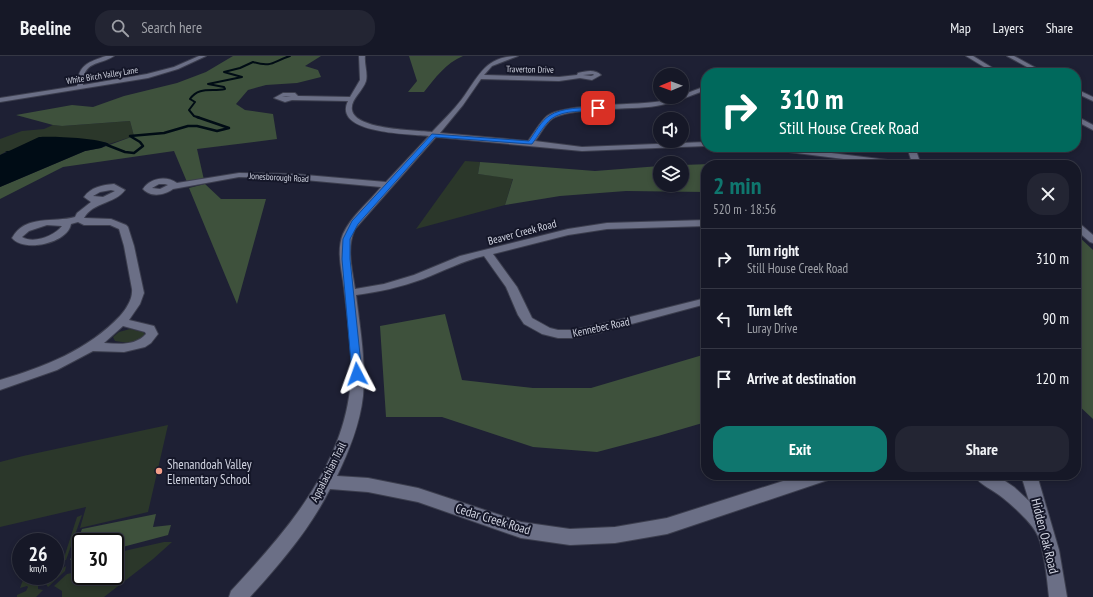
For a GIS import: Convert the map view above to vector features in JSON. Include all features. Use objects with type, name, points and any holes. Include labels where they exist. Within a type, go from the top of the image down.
[{"type":"street","points":[[80,88],[80,76],[83,68],[98,60],[110,56]]},
{"type":"street","name":"White Birch Valley Lane","points":[[0,100],[159,74],[203,56]]},
{"type":"street","points":[[362,56],[361,60],[364,71],[363,80],[349,106],[349,111],[352,117],[366,126],[393,131],[570,148],[592,149],[701,144]]},
{"type":"street","name":"Appalachian Trail","points":[[238,597],[286,542],[309,510],[325,482],[348,433],[355,405],[358,384],[346,259],[346,239],[354,223],[462,103],[480,77],[491,65],[515,56]]},
{"type":"street","points":[[969,56],[989,68]]},
{"type":"street","points":[[1010,56],[1033,68]]},
{"type":"street","name":"Traverton Drive","points":[[480,77],[559,79],[580,76]]},
{"type":"street","points":[[530,143],[549,118],[557,114],[576,110],[656,104],[676,99],[701,90]]},
{"type":"street","points":[[1081,93],[1093,99]]},
{"type":"street","points":[[293,98],[353,99]]},
{"type":"street","points":[[1081,121],[1093,128]]},
{"type":"street","points":[[808,152],[871,160]]},
{"type":"street","name":"Jonesborough Road","points":[[173,186],[193,184],[238,175],[264,175],[387,186]]},
{"type":"street","points":[[79,219],[80,215],[99,200]]},
{"type":"street","points":[[0,385],[59,364],[91,346],[121,322],[134,306],[138,293],[128,238],[123,227],[111,222],[84,222],[79,219],[65,223]]},
{"type":"street","name":"Beaver Creek Road","points":[[350,293],[386,287],[411,279],[464,258],[568,232],[607,226],[701,223]]},
{"type":"street","points":[[1081,230],[1093,240]]},
{"type":"street","name":"Kennebec Road","points":[[487,253],[511,287],[528,321],[546,331],[558,334],[573,334],[598,329],[701,302]]},
{"type":"street","points":[[91,346],[131,348],[143,344],[152,334],[150,329],[121,322]]},
{"type":"street","name":"Cedar Creek Road","points":[[325,482],[368,485],[418,495],[521,530],[570,537],[615,535],[667,526],[807,480]]},
{"type":"street","points":[[991,480],[1024,506],[1046,533]]},
{"type":"street","name":"Hidden Oak Road","points":[[1030,480],[1046,533],[1056,578],[1058,597]]},
{"type":"green space","points":[[233,56],[321,56],[305,66],[318,70],[321,77],[297,83],[266,85],[248,90],[236,104],[245,110],[273,114],[277,139],[197,149],[204,180],[187,182],[174,151],[63,167],[0,199],[0,187],[85,151],[101,148],[134,136],[130,121],[62,126],[16,115],[72,105],[93,107],[124,96],[177,83],[206,72]]},
{"type":"green space","points":[[409,56],[463,56],[446,67],[424,92],[408,92],[417,81]]},
{"type":"green space","points":[[130,121],[134,136],[109,144],[105,142],[7,151],[0,155],[0,139],[22,131],[44,129],[53,125],[62,126]]},
{"type":"green space","points":[[465,161],[480,162],[478,174],[513,178],[505,205],[416,229]]},
{"type":"green space","points":[[480,162],[595,171],[653,167],[653,191],[626,191],[560,196],[505,205],[513,179],[478,174]]},
{"type":"green space","points":[[701,164],[701,192],[689,192],[689,165]]},
{"type":"green space","points":[[205,184],[221,199],[266,199],[237,304],[189,188]]},
{"type":"green space","points":[[1081,239],[1093,250],[1093,419],[1081,408]]},
{"type":"green space","points":[[445,314],[462,380],[533,388],[591,388],[701,355],[701,423],[597,452],[533,447],[442,417],[386,417],[380,326]]},
{"type":"green space","points":[[130,329],[143,332],[145,335],[135,342],[127,343],[115,341],[113,337],[119,332]]},
{"type":"green space","points":[[168,425],[148,512],[80,528],[86,507],[0,527],[0,462]]},
{"type":"green space","points":[[156,514],[153,527],[171,525],[168,535],[124,547],[124,533],[80,533],[82,529]]},
{"type":"green space","points":[[82,515],[76,533],[72,533],[72,543],[66,560],[64,561],[64,558],[77,517]]},
{"type":"green space","points":[[164,542],[172,542],[124,581],[124,551]]},
{"type":"green space","points":[[72,573],[72,585],[119,585],[104,597],[62,597],[62,591],[54,586],[64,585],[64,577],[67,574]]},
{"type":"green space","points":[[21,585],[38,585],[38,589],[43,590],[36,597],[17,597],[17,595],[26,591],[28,587],[20,588]]},
{"type":"shaded area","points":[[39,137],[64,137],[96,140],[109,144],[101,148],[85,151],[0,187],[0,155],[7,152],[5,151],[9,151]]},
{"type":"waterway","points":[[197,117],[194,116],[189,110],[195,102],[190,99],[197,92],[225,89],[224,87],[208,84],[242,77],[224,72],[240,68],[253,62],[269,64],[290,56]]},
{"type":"waterway","points":[[107,145],[125,152],[134,153],[143,146],[140,142],[130,136],[164,133],[188,126],[197,126],[217,131],[229,128],[197,117]]},
{"type":"place","name":"Shenandoah Valley Elementary School","points":[[159,471]]},
{"type":"route","points":[[357,374],[346,259],[346,239],[354,223],[398,174],[434,135],[530,143],[549,118],[564,112],[598,108]]}]
